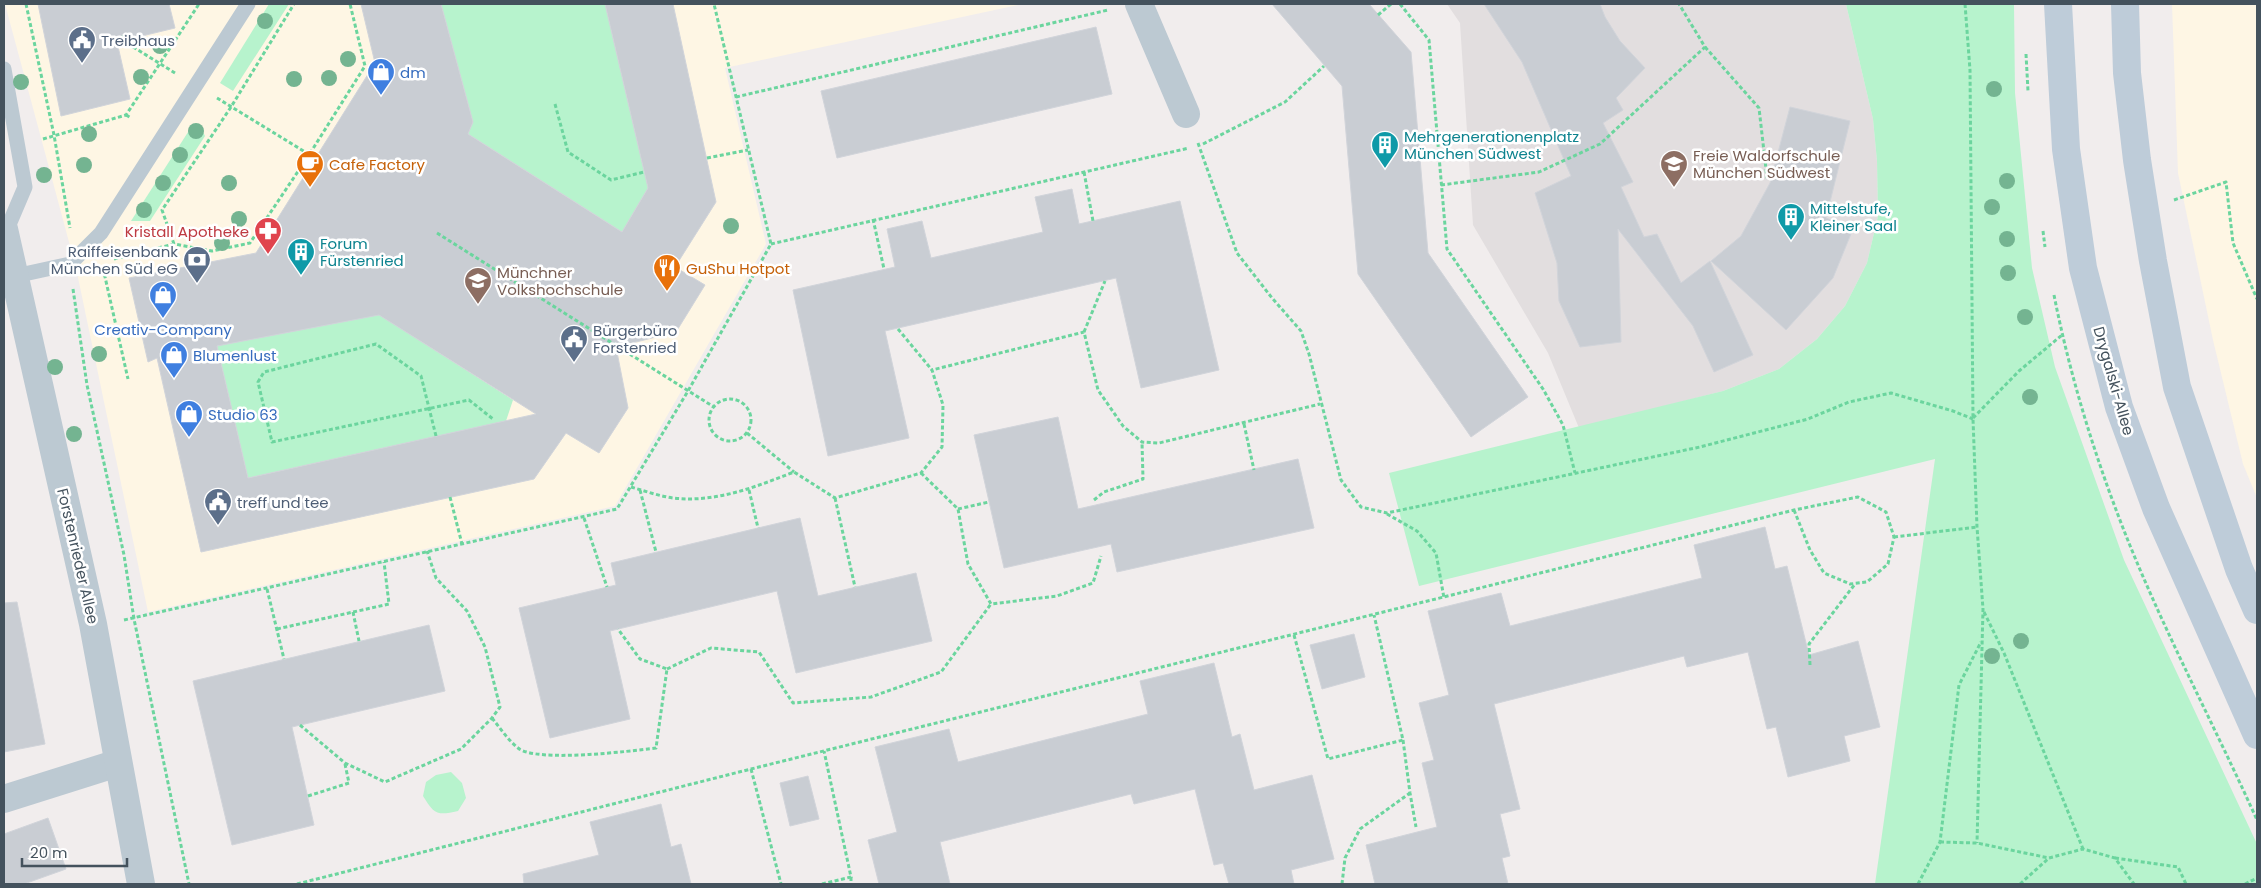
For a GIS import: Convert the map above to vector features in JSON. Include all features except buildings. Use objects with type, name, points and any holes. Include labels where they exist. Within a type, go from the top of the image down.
[{"type":"main road","name":"Drygalski-Allee","points":[[2058,4],[2066,149],[2083,268],[2119,407],[2156,508],[2257,734]]},
{"type":"main road","points":[[2125,4],[2127,73],[2137,160],[2153,261],[2177,387],[2239,569],[2257,610]]},
{"type":"street","points":[[1127,6],[1186,114]]},
{"type":"street","name":"Forstenrieder Allee","points":[[4,232],[93,624],[141,884]]},
{"type":"street","points":[[4,799],[118,763]]},
{"type":"lane","points":[[15,276],[70,264],[101,233],[248,4]]},
{"type":"lane","points":[[4,69],[25,188],[4,232]]},
{"type":"path","points":[[26,4],[54,135],[70,223]]},
{"type":"path","points":[[18,145],[126,115],[199,4]]},
{"type":"path","points":[[174,244],[162,210],[231,107],[294,4]]},
{"type":"path","points":[[110,260],[174,244],[212,251],[250,243],[309,155],[365,66],[350,4]]},
{"type":"path","points":[[93,624],[134,619],[617,509],[688,391],[771,244],[714,4]]},
{"type":"path","points":[[1378,14],[1391,4]]},
{"type":"path","points":[[1400,4],[1429,40],[1447,249],[1544,389],[1562,425],[1575,473]]},
{"type":"path","points":[[1678,4],[1705,47],[1758,108],[1766,178]]},
{"type":"path","points":[[1966,4],[1970,70],[1973,419],[1977,527],[1983,609],[1977,843]]},
{"type":"path","points":[[736,97],[1127,6]]},
{"type":"path","points":[[118,45],[124,35]]},
{"type":"path","points":[[1441,185],[1539,172],[1600,144],[1705,47]]},
{"type":"path","points":[[771,244],[1199,145],[1285,102],[1324,66]]},
{"type":"path","points":[[555,104],[568,152],[611,180],[644,172]]},
{"type":"path","points":[[1186,114],[1199,145],[1237,253],[1300,332],[1309,354],[1320,404],[1341,480],[1361,507],[1386,513],[1417,531],[1436,554],[1444,598]]},
{"type":"path","points":[[126,115],[131,118]]},
{"type":"path","points":[[707,158],[748,150]]},
{"type":"path","points":[[309,155],[315,158]]},
{"type":"path","points":[[1084,172],[1093,221]]},
{"type":"path","points":[[2169,202],[2226,182],[2233,243],[2257,299]]},
{"type":"path","points":[[873,219],[884,269]]},
{"type":"path","points":[[437,233],[714,407]]},
{"type":"path","points":[[101,262],[128,379]]},
{"type":"path","points":[[70,264],[75,314],[87,385],[124,555],[134,619],[189,884]]},
{"type":"path","points":[[1105,281],[1084,332],[1098,390],[1123,426],[1142,442],[1159,443],[1244,424],[1320,404]]},
{"type":"path","points":[[835,498],[922,474],[942,447],[943,405],[932,370],[898,329]]},
{"type":"path","points":[[932,370],[1084,332]]},
{"type":"path","points":[[1973,419],[2020,371],[2062,335]]},
{"type":"path","points":[[436,436],[430,409],[421,376],[376,344],[264,372],[258,382],[272,442],[430,409],[469,400],[493,419]]},
{"type":"path","points":[[1386,513],[1700,447],[1808,419],[1849,402],[1891,393],[1953,411],[1973,419]]},
{"type":"path","points":[[733,399],[746,406],[751,419],[751,426],[747,433],[734,441],[720,439],[714,434],[709,420],[710,413],[719,402],[733,399]]},
{"type":"path","points":[[1244,424],[1254,470]]},
{"type":"path","points":[[747,433],[794,472],[835,498],[856,587]]},
{"type":"path","points":[[1094,500],[1104,492],[1143,479],[1142,442]]},
{"type":"path","points":[[631,488],[672,498],[704,499],[749,490],[794,472]]},
{"type":"path","points":[[922,474],[958,509],[968,564],[991,604]]},
{"type":"path","points":[[640,490],[656,552]]},
{"type":"path","points":[[749,490],[758,528]]},
{"type":"path","points":[[450,497],[462,544]]},
{"type":"path","points":[[297,884],[751,769],[1794,510],[1858,497],[1886,512],[1894,537],[1888,564],[1867,582],[1850,584],[1824,573],[1810,550],[1794,510]]},
{"type":"path","points":[[958,509],[989,502]]},
{"type":"path","points":[[584,518],[607,587]]},
{"type":"path","points":[[1894,537],[1977,527]]},
{"type":"path","points":[[300,725],[345,763],[385,782],[461,748],[492,718],[500,707],[485,648],[467,611],[436,578],[427,551]]},
{"type":"path","points":[[618,629],[640,660],[667,669],[711,648],[759,652],[793,703],[871,697],[941,672],[991,604],[1057,596],[1093,582],[1100,556]]},
{"type":"path","points":[[277,629],[388,604],[384,562]]},
{"type":"path","points":[[1810,665],[1809,644],[1856,583]]},
{"type":"path","points":[[267,589],[284,659]]},
{"type":"path","points":[[1983,609],[2004,653],[2083,849]]},
{"type":"path","points":[[353,612],[359,641]]},
{"type":"path","points":[[1374,615],[1404,740],[1416,827]]},
{"type":"path","points":[[1294,635],[1328,758],[1404,740]]},
{"type":"path","points":[[1918,884],[1940,842],[1959,685],[1983,639]]},
{"type":"path","points":[[492,718],[519,749],[548,755],[614,753],[656,748],[667,669]]},
{"type":"path","points":[[824,751],[852,884]]},
{"type":"path","points":[[308,796],[349,783],[345,763]]},
{"type":"path","points":[[751,769],[781,884]]},
{"type":"path","points":[[1342,884],[1345,858],[1360,829],[1410,793]]},
{"type":"path","points":[[1940,842],[1977,843],[2049,858],[2083,849],[2115,858],[2178,867],[2186,884]]},
{"type":"path","points":[[2020,884],[2049,858]]},
{"type":"path","points":[[2115,858],[2134,884]]},
{"type":"path","points":[[822,884],[851,877]]},
{"type":"path","points":[[2245,884],[2257,878]]},
{"type":"shaded area","points":[[5,4],[1023,4],[725,68],[766,244],[615,506],[148,612],[76,268]]},
{"type":"shaded area","name":"Freie Waldorfschule München Südwest","points":[[1447,4],[1846,4],[1873,119],[1877,161],[1878,216],[1867,263],[1845,306],[1817,339],[1779,369],[1723,391],[1579,428],[1548,353],[1473,225],[1460,23]]},
{"type":"shaded area","points":[[2172,4],[2257,4],[2257,498],[2243,464],[2213,340],[2178,173]]},
{"type":"green space","points":[[269,4],[289,4],[233,91],[220,83]]},
{"type":"green space","points":[[441,4],[605,4],[648,188],[622,232],[468,134],[473,122]]},
{"type":"green space","points":[[1846,4],[2014,4],[2015,93],[2032,268],[2055,367],[2124,560],[2257,844],[2257,884],[1875,884],[1935,459],[1419,586],[1389,473],[1723,391],[1779,369],[1817,339],[1845,306],[1867,263],[1878,216],[1877,161],[1873,119]]},
{"type":"green space","points":[[200,126],[205,136],[150,221],[131,221],[190,129]]},
{"type":"green space","points":[[367,307],[513,400],[506,421],[248,478],[217,346]]},
{"type":"green space","points":[[451,772],[462,783],[466,798],[458,811],[437,812],[430,807],[423,796],[426,782],[436,775]]},
{"type":"place","name":"Treibhaus","points":[[82,64]]},
{"type":"place","name":"dm","points":[[381,96]]},
{"type":"place","name":"Mehrgenerationenplatz München Südwest","points":[[1385,169]]},
{"type":"place","name":"Cafe Factory","points":[[310,188]]},
{"type":"place","name":"Freie Waldorfschule München Südwest","points":[[1674,188]]},
{"type":"place","name":"Mittelstufe, Kleiner Saal","points":[[1791,241]]},
{"type":"place","name":"Kristall Apotheke","points":[[268,255]]},
{"type":"place","name":"Forum Fürstenried","points":[[301,276]]},
{"type":"place","name":"Raiffeisenbank München Süd eG","points":[[197,284]]},
{"type":"place","name":"GuShu Hotpot","points":[[667,292]]},
{"type":"place","name":"Münchner Volkshochschule","points":[[478,305]]},
{"type":"place","name":"Creativ-Company","points":[[163,319]]},
{"type":"place","name":"Bürgerbüro Forstenried","points":[[574,363]]},
{"type":"place","name":"Blumenlust","points":[[174,379]]},
{"type":"place","name":"Studio 63","points":[[189,438]]},
{"type":"place","name":"treff und tee","points":[[218,526]]}]
